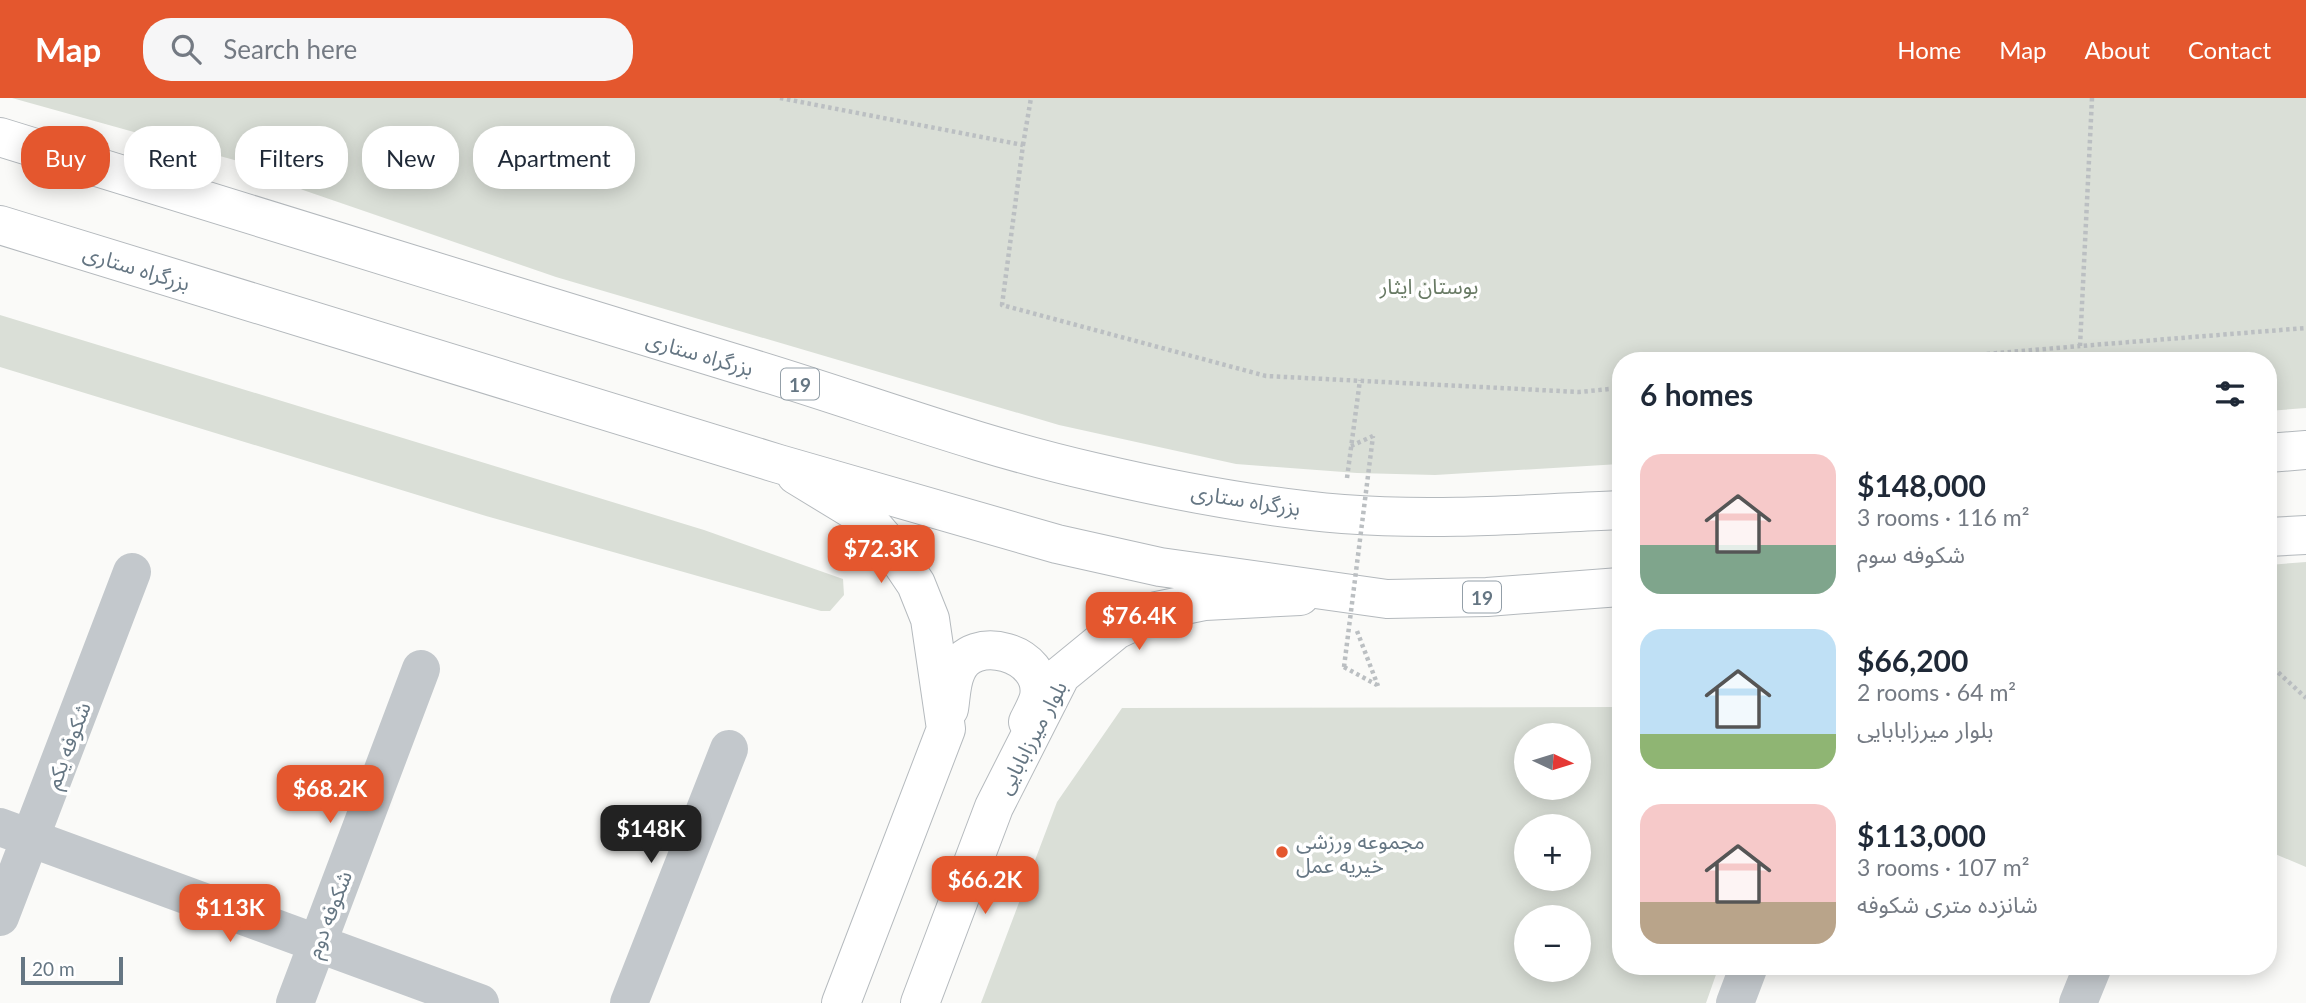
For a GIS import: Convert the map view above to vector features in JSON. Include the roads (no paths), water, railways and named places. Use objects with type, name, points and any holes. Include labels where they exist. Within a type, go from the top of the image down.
[{"type":"main road","name":"بزرگراه ستاری","points":[[0,137],[603,325],[1092,472],[1229,499],[1343,513],[1456,516],[1612,510]]},
{"type":"main road","name":"بزرگراه ستاری","points":[[0,225],[779,464],[1070,547],[1160,567],[1387,599],[1487,597],[1612,588]]},
{"type":"main road","points":[[2277,452],[2306,450]]},
{"type":"main road","points":[[779,464],[865,517],[891,547],[916,584],[930,619],[946,729]]},
{"type":"main road","points":[[2277,537],[2306,535]]},
{"type":"main road","name":"بلوار میرزابابایی","points":[[920,1003],[994,807],[1061,675],[1116,630],[1156,611],[1205,601],[1344,594]]},
{"type":"main road","points":[[841,1003],[946,729],[956,670],[967,658],[994,650],[1008,651],[1030,668],[1037,681],[1039,695],[994,807]]},
{"type":"street","name":"شکوفه یکم","points":[[0,917],[16,832],[132,572]]},
{"type":"street","name":"شکوفه دوم","points":[[295,1003],[421,668]]},
{"type":"street","points":[[629,1003],[729,749]]},
{"type":"street","points":[[16,832],[480,1003]]},
{"type":"street","points":[[1735,1003],[1746,975]]},
{"type":"street","points":[[2078,1003],[2089,975]]},
{"type":"place","name":"مجموعه ورزشی خیریه عمل","points":[[1282,852]]},
{"type":"park label","name":"بوستان ایثار","points":[[1429,285]]}]
